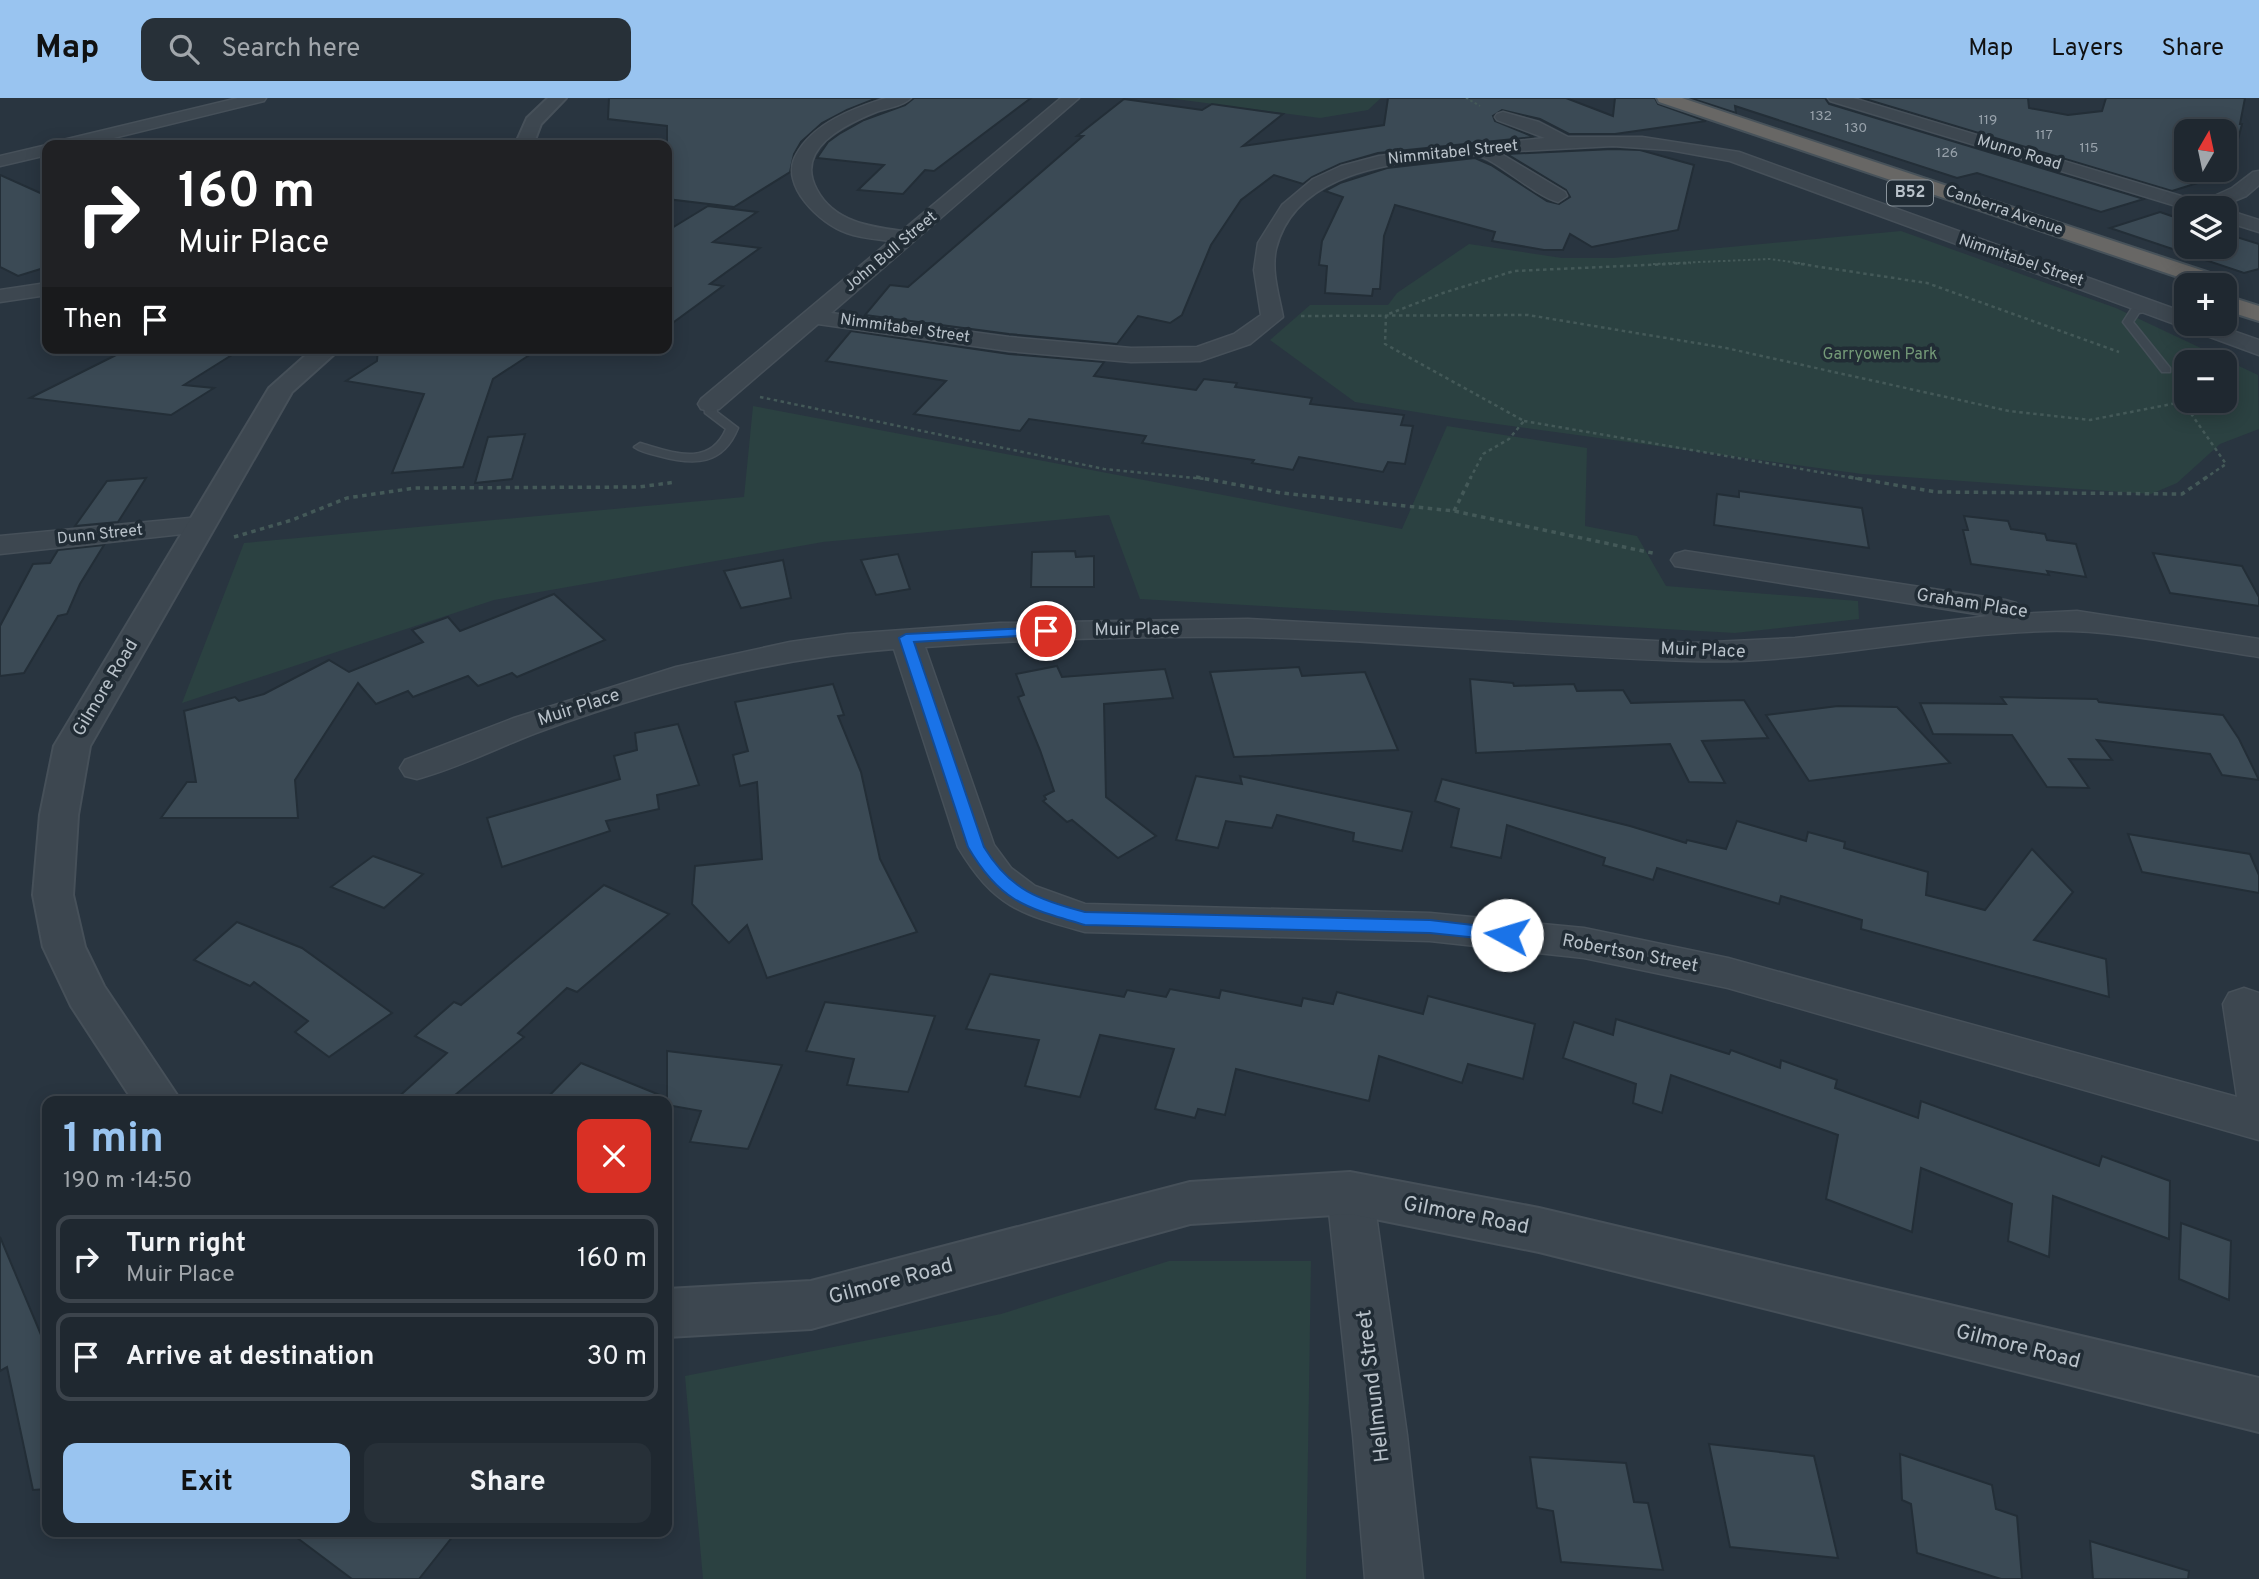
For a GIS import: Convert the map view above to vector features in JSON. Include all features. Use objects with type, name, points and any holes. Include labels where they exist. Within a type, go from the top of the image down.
[{"type":"highway","name":"Canberra Avenue","points":[[1656,100],[2187,273]]},
{"type":"highway","name":"Canberra Avenue","points":[[1656,100],[2174,284]]},
{"type":"highway","name":"Canberra Avenue","points":[[2237,289],[2259,297]]},
{"type":"highway","points":[[2237,306],[2259,314]]},
{"type":"street","points":[[86,140],[258,98]]},
{"type":"street","points":[[526,140],[533,122],[558,98]]},
{"type":"street","points":[[903,98],[846,121],[816,138],[801,159],[800,180],[816,204],[853,229],[908,238]]},
{"type":"street","name":"John Bull Street","points":[[710,404],[1071,98]]},
{"type":"street","name":"Munro Road","points":[[1836,98],[2174,200]]},
{"type":"street","points":[[1503,117],[1533,126],[1566,142]]},
{"type":"street","name":"Nimmitabel Street","points":[[814,317],[1009,344],[1131,355],[1200,354],[1242,339],[1272,317],[1265,264],[1266,246],[1278,222],[1298,200],[1320,183],[1383,160],[1566,142],[1669,145],[1733,156],[2174,317]]},
{"type":"street","points":[[1480,149],[1558,196]]},
{"type":"street","points":[[0,161],[42,151]]},
{"type":"street","points":[[2230,196],[2259,176]]},
{"type":"street","points":[[2237,219],[2259,226]]},
{"type":"street","points":[[0,296],[42,290]]},
{"type":"street","points":[[2226,336],[2259,348]]},
{"type":"street","name":"Gilmore Road","points":[[155,1096],[86,994],[64,947],[53,895],[59,815],[72,746],[282,388],[322,354]]},
{"type":"street","name":"Dunn Street","points":[[0,545],[200,525]]},
{"type":"street","name":"Graham Place","points":[[1685,560],[2259,648]]},
{"type":"street","points":[[1875,636],[1890,626],[1906,594]]},
{"type":"street","name":"Muir Place","points":[[417,768],[526,725],[687,674],[790,651],[906,638],[1000,632],[1248,628],[1693,652],[1752,652],[2005,623],[2100,623]]},
{"type":"street","name":"Robertson Street","points":[[906,638],[976,847],[989,869],[1014,893],[1047,908],[1085,918],[1430,927],[1584,943],[1728,974],[2259,1121]]},
{"type":"street","points":[[2244,1004],[2259,1096]]},
{"type":"street","name":"Gilmore Road","points":[[672,1313],[811,1304],[1190,1203],[1350,1193],[1539,1230],[2259,1405]]},
{"type":"street","name":"Hellmund Street","points":[[1350,1193],[1380,1435],[1394,1579]]},
{"type":"lane","points":[[2151,308],[2136,310],[2128,322],[2166,370]]},
{"type":"lane","points":[[640,447],[683,457],[703,457],[718,452],[727,443],[732,428],[711,413],[710,404]]},
{"type":"path","points":[[1386,315],[1443,293],[1514,271],[1770,259],[1927,283],[2166,370],[2174,386]]},
{"type":"path","points":[[1386,315],[1385,344],[1524,421],[1936,492],[2182,494],[2226,464],[2190,413]]},
{"type":"path","points":[[1272,317],[1528,315],[1726,348],[2009,411],[2090,420],[2174,404]]},
{"type":"path","points":[[754,395],[770,401],[1104,469],[1190,477],[1281,493],[1454,511],[1685,560]]},
{"type":"path","points":[[1454,511],[1482,454],[1509,439],[1524,421]]},
{"type":"path","points":[[234,537],[292,520],[347,498],[415,488],[639,487],[684,481]]},
{"type":"green space","points":[[1168,98],[1381,98],[1368,110],[1320,118]]},
{"type":"green space","name":"Garryowen Park","points":[[1901,231],[2116,308],[2205,350],[2174,350],[2174,413],[2237,413],[2237,365],[2258,375],[2259,429],[2220,444],[2177,483],[2151,494],[1862,474],[1355,402],[1270,340],[1310,305],[1388,305],[1397,293],[1469,244],[1562,258],[1613,258]]},
{"type":"green space","points":[[753,406],[1402,529],[1447,426],[1587,448],[1585,526],[1637,536],[1666,586],[1858,601],[1859,619],[1735,633],[1140,599],[1109,515],[823,542],[494,600],[182,703],[244,543],[744,497]]},
{"type":"green space","points":[[1169,1261],[1311,1261],[1306,1579],[703,1579],[685,1376],[1001,1314]]},
{"type":"building","points":[[609,98],[877,98],[822,123],[801,142],[794,154],[790,172],[734,207],[672,200],[672,140],[667,140],[667,126],[608,119]]},
{"type":"building","points":[[914,98],[1031,98],[934,171],[925,170],[903,194],[858,190],[884,165],[817,158],[828,142],[839,134],[864,120],[905,105]]},
{"type":"building","points":[[1388,98],[1566,98],[1613,116],[1615,98],[1655,98],[1658,104],[1706,121],[1615,134],[1569,134],[1540,119],[1502,110],[1493,116],[1495,121],[1534,137],[1378,153],[1340,164],[1303,184],[1274,175],[1241,200],[1211,245],[1182,315],[1170,323],[1138,316],[1117,344],[1009,334],[865,315],[890,285],[908,287],[1083,136],[1077,136],[1124,99],[1202,110],[1212,104],[1283,114],[1243,146],[1384,125]]},
{"type":"building","points":[[1690,98],[1825,98],[1829,104],[2144,199],[2101,212],[1977,173],[1957,178],[1735,106],[1736,113]]},
{"type":"building","points":[[1862,98],[2028,98],[2029,108],[2068,115],[2102,111],[2106,98],[2245,98],[2237,143],[2237,119],[2174,119],[2174,182],[2201,182],[2172,191]]},
{"type":"building","points":[[1640,150],[1694,165],[1678,230],[1592,247],[1570,234],[1563,250],[1544,250],[1492,241],[1495,232],[1395,205],[1384,236],[1380,289],[1373,289],[1372,296],[1325,293],[1327,266],[1319,265],[1322,241],[1343,197],[1325,191],[1340,183],[1387,168],[1475,158],[1491,165],[1547,201],[1559,204],[1570,197],[1566,190],[1507,154]]},
{"type":"building","points":[[0,175],[42,194],[42,269],[18,276],[0,267]]},
{"type":"building","points":[[708,206],[757,212],[713,242],[760,248],[710,284],[723,286],[672,323],[672,228]]},
{"type":"building","points":[[2160,212],[2174,217],[2174,249],[2110,228]]},
{"type":"building","points":[[2237,237],[2259,244],[2259,269],[2244,273],[2202,259],[2237,259]]},
{"type":"building","points":[[851,331],[1009,354],[1104,362],[1094,376],[1196,390],[1204,379],[1237,383],[1235,387],[1312,398],[1310,404],[1404,415],[1401,425],[1413,426],[1405,464],[1388,462],[1383,472],[1299,457],[1293,470],[1252,463],[1254,460],[1142,443],[1146,436],[1029,419],[1020,431],[914,414],[946,381],[826,361]]},
{"type":"building","points":[[118,354],[233,354],[184,385],[214,388],[171,415],[30,398]]},
{"type":"building","points":[[378,354],[531,354],[493,379],[463,467],[392,473],[424,394],[346,381],[377,361]]},
{"type":"building","points":[[525,434],[512,479],[475,483],[488,437]]},
{"type":"building","points":[[146,478],[118,522],[75,526],[107,481]]},
{"type":"building","points":[[1739,491],[1862,508],[1869,548],[1714,525],[1717,494],[1739,497]]},
{"type":"building","points":[[1964,516],[2008,521],[2011,529],[2045,534],[2047,540],[2076,544],[2086,577],[2047,571],[2049,575],[1971,564],[1963,530],[1968,530]]},
{"type":"building","points":[[104,545],[80,584],[67,614],[58,616],[24,673],[0,676],[0,626],[33,564],[50,563],[58,550]]},
{"type":"building","points":[[1075,551],[1076,557],[1094,556],[1094,587],[1031,587],[1032,552]]},
{"type":"building","points":[[2153,553],[2242,566],[2259,597],[2259,606],[2170,593]]},
{"type":"building","points":[[898,554],[910,589],[876,595],[861,560]]},
{"type":"building","points":[[783,560],[791,598],[741,608],[724,571]]},
{"type":"building","points":[[554,594],[605,640],[517,677],[512,673],[478,686],[468,676],[413,697],[408,691],[376,704],[358,683],[295,780],[298,818],[161,818],[187,782],[196,782],[184,711],[235,697],[239,701],[264,694],[329,660],[349,672],[423,642],[412,630],[448,617],[460,631]]},
{"type":"building","points":[[1057,666],[1062,677],[1165,669],[1173,698],[1104,704],[1106,797],[1156,836],[1118,858],[1072,820],[1067,822],[1043,801],[1046,799],[1044,796],[1054,791],[1018,697],[1024,695],[1016,674]]},
{"type":"building","points":[[1299,667],[1302,676],[1365,672],[1398,750],[1234,757],[1210,672]]},
{"type":"building","points":[[1470,679],[1513,683],[1514,686],[1574,684],[1577,691],[1623,690],[1631,703],[1744,700],[1768,738],[1702,741],[1725,783],[1689,782],[1670,744],[1476,753]]},
{"type":"building","points":[[833,684],[844,715],[838,716],[861,772],[880,859],[917,932],[767,978],[747,925],[729,943],[692,904],[695,866],[762,859],[757,782],[740,786],[733,755],[748,751],[735,702]]},
{"type":"building","points":[[2001,697],[2097,699],[2099,702],[2223,715],[2239,739],[2259,780],[2222,775],[2210,754],[2097,740],[2112,760],[2069,759],[2089,788],[2047,787],[2012,735],[1933,734],[1920,703],[2006,704]]},
{"type":"building","points":[[1838,706],[1897,707],[1950,763],[1809,781],[1766,715]]},
{"type":"building","points":[[678,724],[699,785],[657,795],[659,809],[606,821],[610,831],[502,867],[487,818],[620,779],[614,756],[637,750],[635,733]]},
{"type":"building","points":[[1196,776],[1242,784],[1240,776],[1412,812],[1402,851],[1353,841],[1354,833],[1277,815],[1272,828],[1226,821],[1218,848],[1176,840]]},
{"type":"building","points":[[1442,779],[1630,826],[1686,843],[1687,840],[1726,849],[1737,821],[1806,841],[1808,832],[1845,842],[1844,848],[1928,872],[1926,895],[1985,910],[2032,849],[2073,892],[2034,940],[2106,959],[2109,997],[1861,929],[1862,920],[1781,896],[1779,904],[1657,868],[1653,880],[1603,865],[1605,858],[1507,825],[1501,858],[1451,847],[1459,809],[1435,801]]},
{"type":"building","points":[[2128,834],[2250,854],[2259,875],[2259,893],[2142,872]]},
{"type":"building","points":[[373,856],[423,874],[384,908],[331,887]]},
{"type":"building","points":[[604,885],[669,914],[577,992],[567,988],[518,1033],[524,1037],[454,1096],[400,1096],[447,1053],[415,1036],[454,1002],[461,1005]]},
{"type":"building","points":[[237,922],[302,948],[392,1013],[329,1057],[295,1032],[308,1021],[254,982],[250,986],[194,960]]},
{"type":"building","points":[[990,974],[1124,997],[1127,990],[1166,997],[1170,989],[1219,998],[1221,990],[1301,1006],[1303,998],[1333,1004],[1337,992],[1423,1014],[1428,996],[1535,1024],[1523,1079],[1468,1064],[1462,1083],[1379,1056],[1369,1101],[1236,1069],[1225,1115],[1198,1109],[1195,1118],[1155,1109],[1174,1049],[1100,1035],[1080,1097],[1025,1086],[1039,1040],[966,1029]]},
{"type":"building","points":[[825,1002],[935,1016],[908,1092],[847,1085],[854,1059],[806,1051]]},
{"type":"building","points":[[1616,1019],[1729,1054],[1731,1050],[1780,1068],[1781,1060],[1837,1080],[1835,1088],[1918,1118],[1921,1101],[2099,1166],[2102,1156],[2170,1181],[2169,1239],[2053,1196],[2049,1257],[2008,1241],[2012,1204],[1921,1168],[1912,1232],[1826,1199],[1838,1135],[1671,1075],[1662,1113],[1633,1103],[1636,1084],[1563,1058],[1574,1022],[1613,1035]]},
{"type":"building","points":[[667,1051],[782,1065],[748,1149],[690,1142],[701,1111],[672,1106],[672,1096],[667,1096]]},
{"type":"building","points":[[581,1063],[662,1096],[549,1096]]},
{"type":"building","points":[[2181,1223],[2231,1241],[2229,1300],[2179,1279]]},
{"type":"building","points":[[0,1237],[42,1337],[42,1489],[33,1490],[7,1367],[0,1371]]},
{"type":"building","points":[[1709,1444],[1814,1456],[1838,1558],[1730,1547]]},
{"type":"building","points":[[1900,1454],[1992,1485],[1996,1509],[2017,1516],[2022,1579],[2001,1579],[1917,1553],[1911,1504],[1902,1500]]},
{"type":"building","points":[[1530,1457],[1626,1463],[1634,1502],[1648,1503],[1663,1570],[1561,1562],[1553,1511],[1537,1508]]},
{"type":"building","points":[[296,1537],[452,1537],[419,1579],[352,1579]]},
{"type":"building","points":[[2090,1541],[2189,1571],[2188,1579],[2093,1579]]},
{"type":"route","points":[[1046,631],[906,638],[976,847],[989,869],[1014,893],[1047,908],[1085,918],[1430,927],[1507,935]]}]
